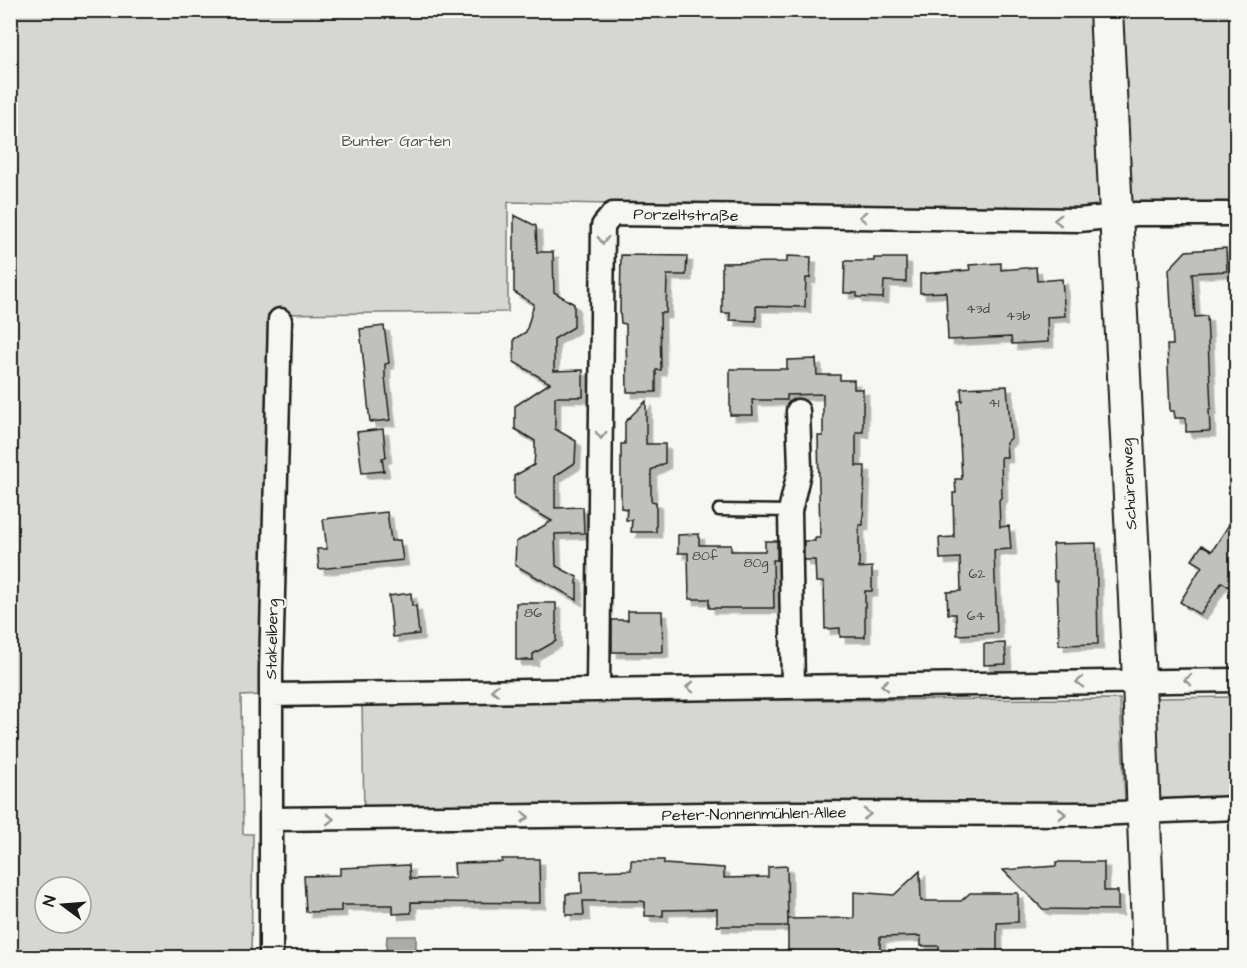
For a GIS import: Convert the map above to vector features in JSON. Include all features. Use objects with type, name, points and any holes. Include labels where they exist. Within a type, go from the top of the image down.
[{"type":"main road","name":"Schürenweg","points":[[1106,10],[1139,680],[1149,957]]},
{"type":"street","name":"Porzeltstraße","points":[[598,688],[603,226],[613,214],[1079,220],[1116,218],[1136,214],[1236,214]]},
{"type":"street","name":"Stakelberg","points":[[271,957],[271,695],[280,320]]},
{"type":"street","points":[[793,686],[790,511],[800,468],[798,411]]},
{"type":"street","points":[[271,695],[598,688],[1236,680]]},
{"type":"street","name":"Peter-Nonnenmühlen-Allee","points":[[271,819],[798,813],[1095,814],[1236,808]]},
{"type":"lane","points":[[719,510],[790,511]]},
{"type":"green space","name":"Bunter Garten","points":[[10,11],[1236,11],[1236,203],[1139,202],[1084,213],[508,202],[508,312],[268,314],[262,695],[241,696],[243,834],[253,834],[251,957],[11,957]]},
{"type":"green space","points":[[1236,697],[1236,806],[1160,806],[1154,698]]},
{"type":"green space","points":[[1120,699],[1125,802],[364,814],[362,701]]},
{"type":"shaded area","points":[[387,936],[416,936],[416,955],[386,949]]},
{"type":"building","points":[[514,215],[536,226],[537,252],[553,252],[554,292],[574,304],[574,327],[554,339],[554,371],[583,370],[583,397],[555,397],[555,429],[576,441],[575,463],[555,476],[555,508],[583,507],[584,533],[555,534],[556,566],[577,577],[577,600],[515,565],[516,542],[552,521],[514,499],[514,476],[534,465],[535,452],[535,441],[515,429],[515,406],[550,383],[514,362],[514,339],[526,332],[534,304],[514,292]]},
{"type":"building","points":[[1226,248],[1227,271],[1192,273],[1195,317],[1207,316],[1211,409],[1209,409],[1210,431],[1186,432],[1186,418],[1175,418],[1174,411],[1170,411],[1167,345],[1173,345],[1169,269],[1186,251]]},
{"type":"building","points":[[621,255],[687,256],[686,275],[667,275],[666,313],[660,313],[661,370],[656,370],[656,392],[627,392],[626,324],[621,323],[620,312]]},
{"type":"building","points":[[787,256],[811,257],[810,278],[806,278],[805,307],[756,306],[756,321],[730,320],[730,313],[722,313],[722,263],[787,262]]},
{"type":"building","points":[[874,258],[906,258],[906,282],[884,281],[883,298],[857,297],[857,293],[844,293],[845,261],[874,261]]},
{"type":"building","points":[[1001,263],[1001,270],[1036,267],[1037,281],[1062,279],[1065,316],[1047,317],[1048,342],[1012,344],[1011,337],[948,340],[946,292],[920,293],[920,274],[970,270],[969,265]]},
{"type":"building","points":[[384,326],[389,363],[385,364],[385,377],[390,420],[370,422],[360,329]]},
{"type":"building","points":[[816,359],[817,375],[840,375],[840,380],[854,380],[854,389],[863,389],[863,432],[856,432],[856,466],[865,466],[863,525],[859,525],[859,568],[872,567],[872,591],[865,591],[865,637],[840,637],[840,628],[825,629],[824,582],[816,582],[815,560],[804,560],[804,541],[815,541],[815,538],[820,538],[818,436],[823,436],[823,394],[787,395],[787,400],[752,400],[753,415],[730,415],[730,369],[787,369],[787,360]]},
{"type":"building","points":[[1007,386],[1011,438],[1006,443],[1007,457],[1001,457],[1002,496],[999,500],[1000,527],[1009,526],[1011,549],[994,550],[997,633],[957,635],[956,614],[948,614],[947,592],[961,591],[960,558],[940,559],[939,538],[954,537],[953,493],[956,493],[955,479],[962,479],[958,401],[962,401],[961,388]]},
{"type":"building","points":[[646,401],[646,444],[665,444],[665,463],[651,470],[651,501],[656,502],[656,532],[631,532],[632,520],[626,520],[627,509],[621,508],[621,444],[625,444],[625,422]]},
{"type":"building","points":[[383,429],[386,457],[382,458],[384,471],[362,473],[357,432]]},
{"type":"building","points":[[387,512],[391,541],[400,540],[403,560],[319,569],[317,549],[327,549],[323,519]]},
{"type":"building","points":[[1236,514],[1236,592],[1222,582],[1200,615],[1180,602],[1202,566],[1192,560],[1202,545],[1212,551]]},
{"type":"building","points":[[699,534],[699,545],[731,545],[731,551],[765,551],[765,541],[777,541],[777,560],[773,560],[774,608],[709,608],[709,599],[689,599],[688,553],[678,553],[678,535]]},
{"type":"building","points":[[1096,543],[1098,644],[1059,645],[1053,544]]},
{"type":"building","points":[[411,593],[412,606],[416,606],[419,634],[393,637],[389,596]]},
{"type":"building","points":[[516,603],[556,603],[556,641],[533,654],[533,660],[516,660]]},
{"type":"building","points":[[628,611],[662,611],[663,652],[612,652],[612,620],[628,620]]},
{"type":"building","points":[[1005,643],[1006,664],[984,665],[984,644]]},
{"type":"building","points":[[502,859],[539,859],[540,903],[411,902],[411,913],[393,914],[393,905],[341,905],[341,911],[306,912],[304,876],[340,875],[340,868],[409,865],[410,879],[455,878],[454,863],[502,862]]},
{"type":"building","points":[[631,860],[664,860],[664,864],[724,868],[724,878],[768,877],[768,867],[787,866],[788,926],[717,926],[717,909],[663,910],[663,916],[645,916],[645,902],[641,901],[583,901],[584,915],[566,915],[566,894],[582,893],[581,871],[631,870]]},
{"type":"building","points":[[1056,862],[1104,862],[1104,891],[1118,891],[1118,910],[1043,909],[1003,870],[1056,866]]},
{"type":"building","points":[[920,871],[921,901],[961,901],[970,893],[1018,893],[1018,922],[997,923],[997,957],[939,957],[939,946],[921,946],[921,936],[880,937],[880,951],[838,951],[838,956],[788,956],[788,919],[854,918],[854,892],[894,895]]}]
